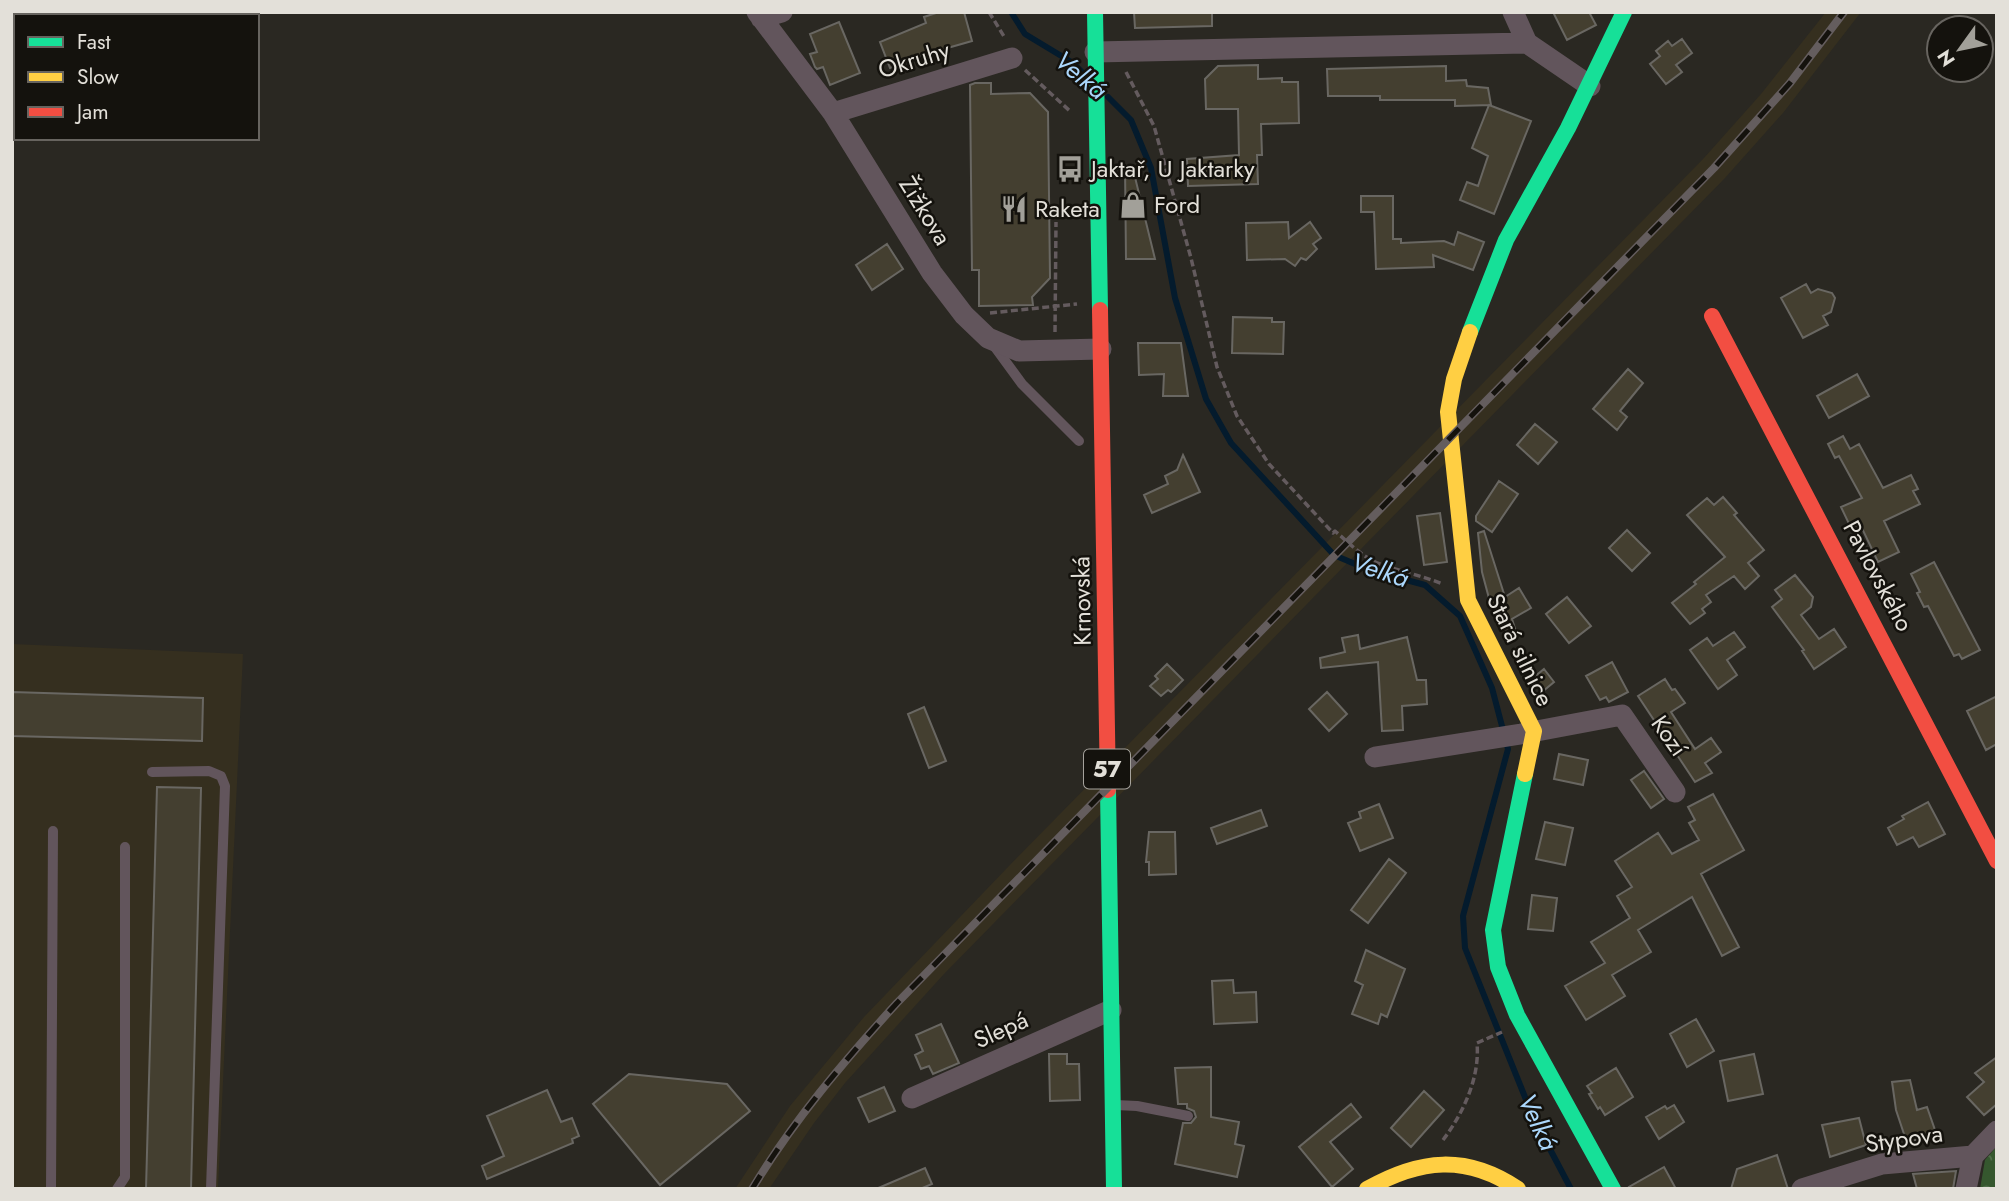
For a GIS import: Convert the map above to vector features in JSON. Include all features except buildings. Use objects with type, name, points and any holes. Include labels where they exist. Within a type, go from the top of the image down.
[{"type":"street","points":[[759,15],[782,12]]},
{"type":"street","name":"Krnovská","points":[[1095,12],[1105,52],[1097,124],[1114,1189]]},
{"type":"street","points":[[1513,12],[1527,43],[1590,86]]},
{"type":"street","name":"Stará silnice","points":[[1613,1189],[1517,1015],[1498,967],[1493,930],[1518,734],[1468,600],[1448,412],[1454,379],[1506,240],[1590,86],[1624,12]]},
{"type":"street","name":"Žižkova","points":[[759,15],[833,113],[932,273],[964,315],[988,338],[1019,351],[1101,349]]},
{"type":"street","points":[[1105,52],[1527,43]]},
{"type":"street","name":"Okruhy","points":[[833,113],[1012,58]]},
{"type":"street","name":"Pavlovského","points":[[1712,316],[1997,861]]},
{"type":"street","name":"Kozí","points":[[1518,734],[1622,715],[1675,792]]},
{"type":"street","points":[[1375,757],[1518,734]]},
{"type":"street","name":"Slepá","points":[[912,1098],[1111,1010]]},
{"type":"street","points":[[1966,1189],[1973,1156],[1997,1131]]},
{"type":"street","name":"Stypova","points":[[1802,1189],[1882,1164],[1973,1156]]},
{"type":"street","points":[[1367,1189],[1395,1173],[1425,1164],[1445,1163],[1470,1166],[1494,1174],[1518,1189]]},
{"type":"lane","points":[[988,338],[1022,384],[1079,440]]},
{"type":"lane","points":[[152,772],[209,771],[221,776],[225,786],[211,1189]]},
{"type":"lane","points":[[51,1189],[53,831]]},
{"type":"lane","points":[[117,1189],[125,1177],[125,847]]},
{"type":"lane","points":[[1113,1105],[1137,1106],[1188,1116]]},
{"type":"path","points":[[989,12],[1009,45],[1012,58],[1069,111],[1097,124]]},
{"type":"path","points":[[1105,52],[1154,126],[1191,258],[1217,367],[1237,416],[1269,464],[1333,533],[1335,531],[1355,549],[1379,564],[1416,573],[1446,585],[1468,600]]},
{"type":"path","points":[[1055,351],[1056,222]]},
{"type":"path","points":[[964,315],[1099,302]]},
{"type":"path","points":[[1425,1164],[1451,1129],[1469,1093],[1479,1062],[1477,1043],[1487,1038]]},
{"type":"shaded area","points":[[1826,12],[1861,12],[1783,113],[1725,178],[944,974],[845,1083],[769,1189],[735,1189],[790,1106],[864,1017],[1704,158],[1761,94]]},
{"type":"shaded area","points":[[12,644],[243,654],[218,1189],[12,1189]]},
{"type":"green space","points":[[1997,1146],[1997,1189],[1980,1189],[1985,1160]]},
{"type":"waterway","name":"Velká","points":[[1011,12],[1025,34],[1073,63],[1085,75]]},
{"type":"waterway","name":"Velká","points":[[1108,97],[1131,120],[1151,168],[1175,298],[1206,399],[1231,443],[1334,555],[1369,570],[1425,585],[1460,616],[1492,688],[1508,749],[1463,916],[1465,948],[1533,1117],[1571,1189]]},
{"type":"railway","points":[[752,1189],[784,1139],[820,1092],[897,1003],[1714,168],[1790,83],[1844,12]]},
{"type":"traffic: fast","points":[[1095,12],[1100,310]]},
{"type":"traffic: fast","points":[[1470,332],[1506,240],[1568,128],[1624,12]]},
{"type":"traffic: fast","points":[[1525,774],[1493,930],[1498,967],[1517,1015],[1613,1189]]},
{"type":"traffic: fast","points":[[1108,790],[1114,1189]]},
{"type":"traffic: slow","points":[[1470,332],[1454,379],[1448,412],[1468,600],[1534,731],[1525,774]]},
{"type":"traffic: slow","points":[[1367,1189],[1406,1171],[1443,1165],[1480,1170],[1518,1189]]},
{"type":"traffic: jam","points":[[1100,310],[1108,790]]},
{"type":"traffic: jam","points":[[1712,316],[1997,861]]},
{"type":"place","name":"Jaktař, U Jaktarky","points":[[1070,169]]},
{"type":"place","name":"Ford","points":[[1133,205]]},
{"type":"place","name":"Raketa","points":[[1014,209]]}]
